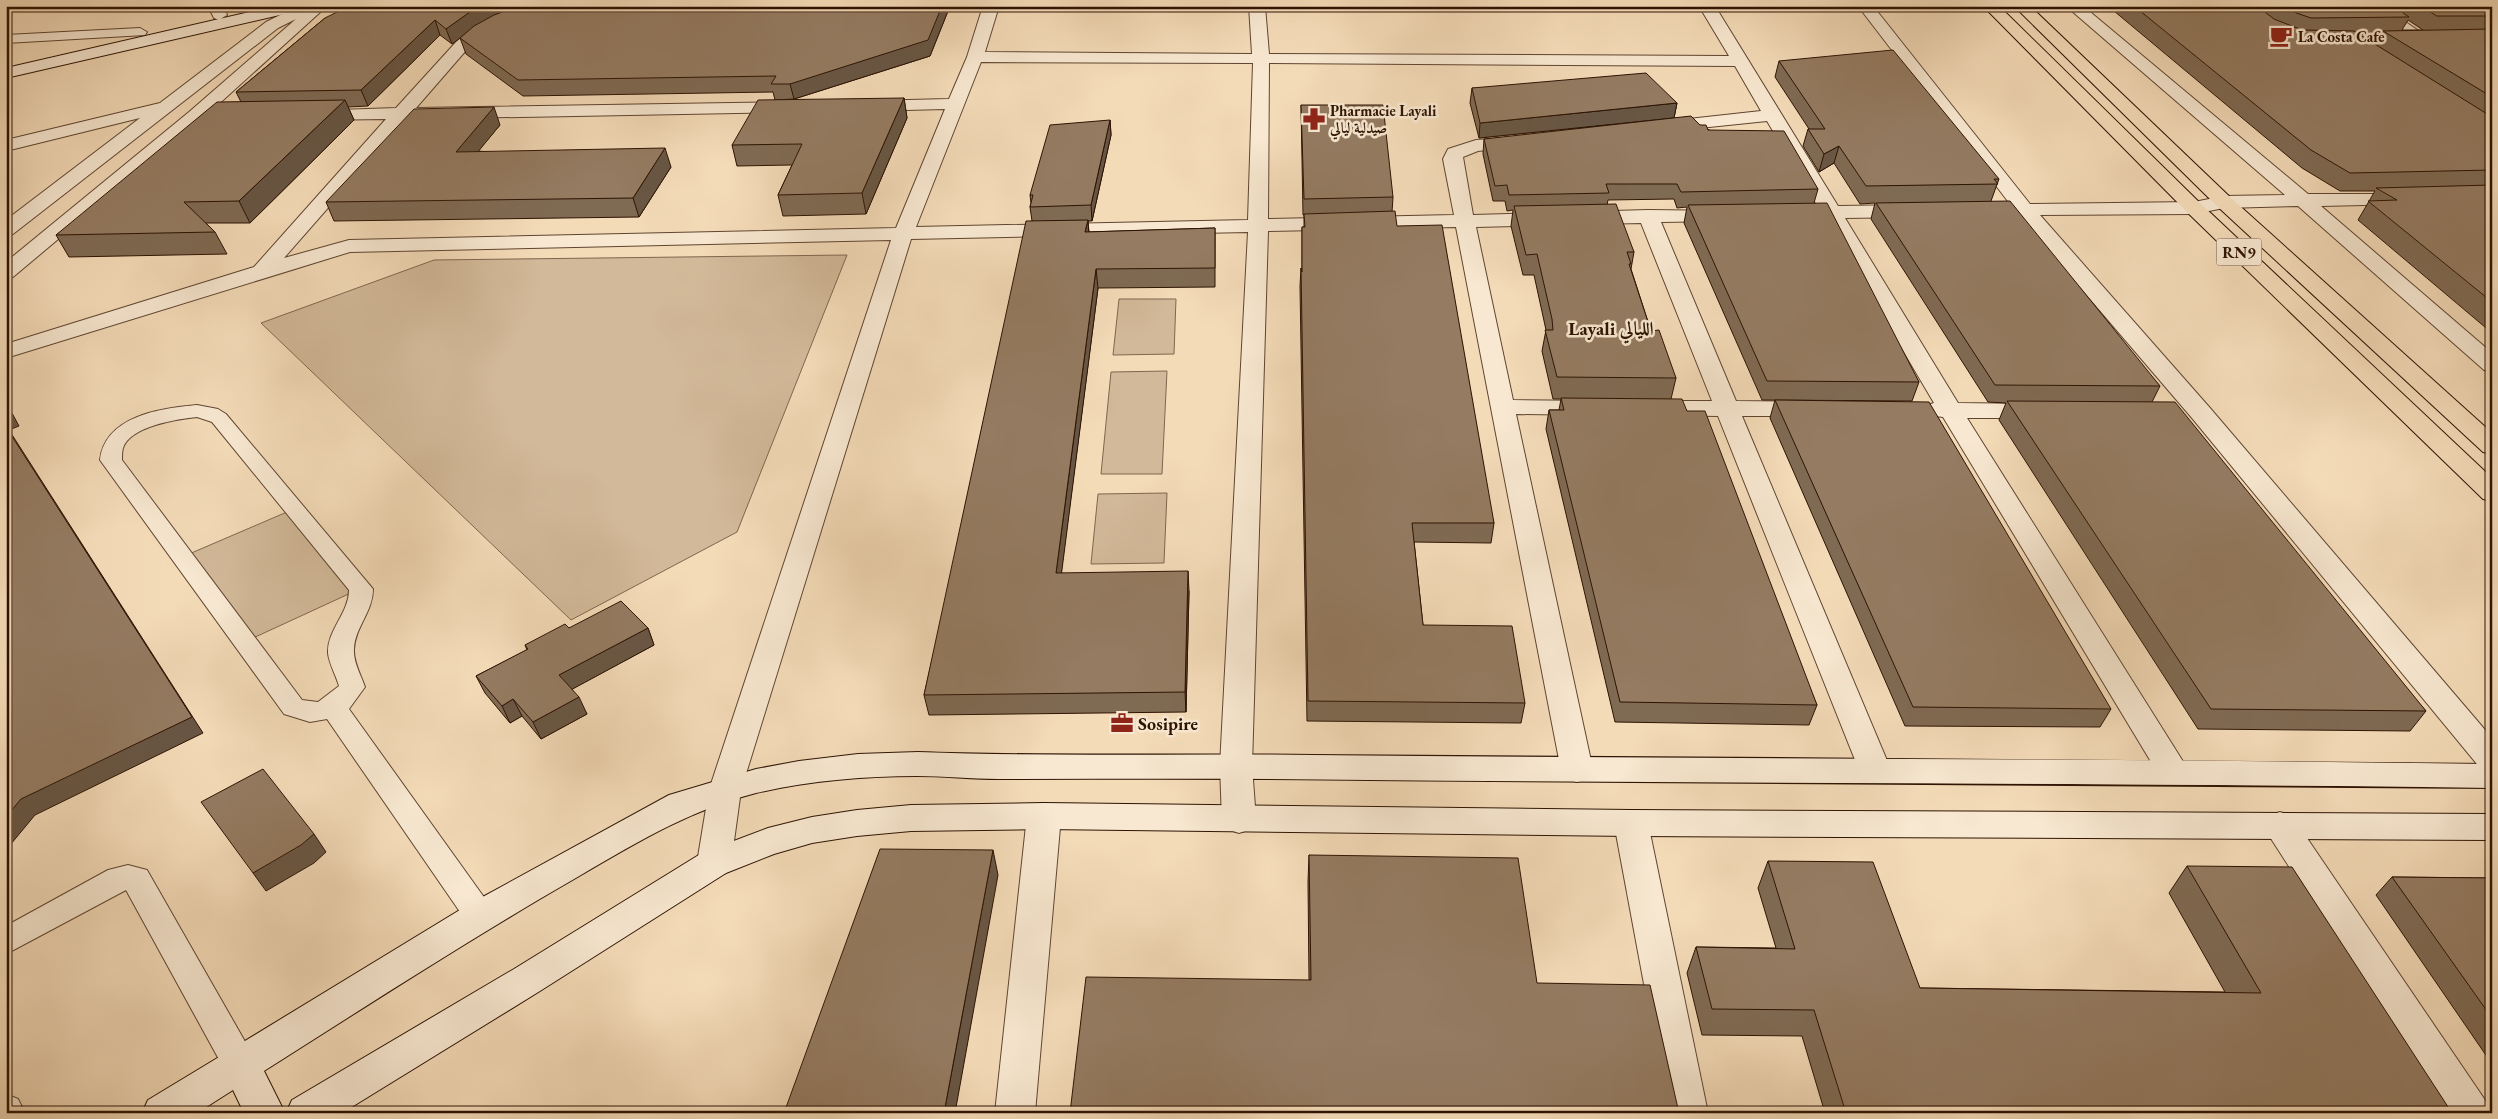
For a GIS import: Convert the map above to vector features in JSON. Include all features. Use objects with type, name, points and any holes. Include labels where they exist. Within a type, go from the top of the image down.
[{"type":"highway","name":"RN9","points":[[1990,6],[2194,208],[2492,493]]},
{"type":"highway","name":"RN9","points":[[2021,6],[2224,202],[2492,447]]},
{"type":"street","points":[[6,62],[140,32],[217,11],[276,6]]},
{"type":"street","points":[[6,73],[297,6]]},
{"type":"street","points":[[6,230],[272,25],[310,6]]},
{"type":"street","points":[[6,273],[195,116],[320,6]]},
{"type":"street","points":[[261,271],[464,44],[477,32],[495,22],[548,6]]},
{"type":"street","points":[[714,863],[725,790],[903,234],[975,57],[991,6]]},
{"type":"street","points":[[1239,820],[1236,766],[1258,225],[1261,59],[1257,6]]},
{"type":"street","points":[[1707,6],[1742,60],[1951,410],[2173,771]]},
{"type":"street","points":[[1865,6],[2024,209],[2201,413],[2492,760]]},
{"type":"street","points":[[2073,6],[2303,200],[2492,366]]},
{"type":"street","points":[[2371,6],[2424,40]]},
{"type":"street","points":[[2396,41],[2443,40]]},
{"type":"street","points":[[975,57],[1742,60]]},
{"type":"street","points":[[846,106],[956,104]]},
{"type":"street","points":[[6,146],[167,106]]},
{"type":"street","points":[[302,115],[807,107]]},
{"type":"street","points":[[1635,130],[1774,115]]},
{"type":"street","points":[[195,116],[253,116]]},
{"type":"street","points":[[1546,139],[1476,146],[1455,152],[1452,159],[1577,770]]},
{"type":"street","points":[[1957,210],[2194,208],[2224,202],[2422,197]]},
{"type":"street","points":[[1775,214],[1929,211]]},
{"type":"street","points":[[6,351],[261,271],[349,246],[1745,214]]},
{"type":"street","points":[[1648,216],[1875,770]]},
{"type":"street","points":[[1502,407],[1834,409]]},
{"type":"street","points":[[1912,410],[2066,412]]},
{"type":"street","points":[[2172,413],[2201,413]]},
{"type":"street","points":[[162,1113],[239,1063],[480,916],[640,825],[681,804],[756,781],[799,773],[858,766],[918,764],[986,767],[1236,766],[1577,770],[2173,771],[2492,776]]},
{"type":"street","points":[[1015,1113],[1044,816]]},
{"type":"street","points":[[306,1113],[527,980],[714,863],[768,842],[812,830],[857,823],[911,818],[1044,816],[1239,820],[1631,823],[2492,827]]},
{"type":"street","points":[[1631,823],[1688,1113]]},
{"type":"street","points":[[2280,825],[2471,1113]]},
{"type":"street","points":[[239,1063],[265,1113]]},
{"type":"lane","points":[[6,39],[140,32]]},
{"type":"lane","points":[[197,411],[211,413],[219,418],[361,589],[362,598],[359,610],[346,631],[341,652],[352,687],[346,698],[333,707],[317,712],[302,713],[293,708],[111,460],[110,451],[126,432],[142,423],[179,412],[197,411]]},
{"type":"lane","points":[[333,707],[480,916]]},
{"type":"lane","points":[[6,941],[118,879],[128,877],[136,879],[239,1063]]},
{"type":"shaded area","points":[[1041,6],[1203,6],[1203,9],[1040,8]]},
{"type":"shaded area","points":[[847,255],[737,532],[571,620],[261,323],[434,260]]},
{"type":"shaded area","points":[[1119,299],[1176,299],[1174,354],[1113,355]]},
{"type":"shaded area","points":[[1167,371],[1162,474],[1101,474],[1111,372]]},
{"type":"shaded area","points":[[1167,493],[1164,563],[1091,564],[1098,494]]},
{"type":"shaded area","points":[[287,512],[353,592],[251,639],[189,554]]},
{"type":"building","points":[[349,6],[480,6],[446,29],[435,20],[361,90],[236,92],[325,18]]},
{"type":"building","points":[[519,6],[678,6],[680,8],[685,6],[942,6],[928,40],[790,84],[771,84],[776,76],[518,80],[460,38],[474,26],[494,15]]},
{"type":"building","points":[[2134,6],[2257,6],[2274,19],[2302,30],[2354,31],[2492,117],[2492,170],[2350,173],[2311,150]]},
{"type":"building","points":[[2283,6],[2393,6],[2409,17],[2311,18],[2288,10]]},
{"type":"building","points":[[2420,6],[2492,6],[2492,16],[2437,16]]},
{"type":"building","points":[[2492,29],[2492,97],[2383,31]]},
{"type":"building","points":[[1893,50],[1999,179],[1994,179],[1998,184],[1866,186],[1839,146],[1824,154],[1808,129],[1825,129],[1779,61]]},
{"type":"building","points":[[1646,73],[1677,103],[1480,123],[1472,88]]},
{"type":"building","points":[[904,98],[862,193],[778,195],[802,144],[732,145],[758,100]]},
{"type":"building","points":[[345,100],[239,201],[184,202],[215,232],[56,235],[217,102]]},
{"type":"building","points":[[1301,105],[1383,105],[1393,197],[1304,199]]},
{"type":"building","points":[[494,107],[456,152],[665,148],[633,198],[326,202],[414,109]]},
{"type":"building","points":[[1691,116],[1700,125],[1706,125],[1708,130],[1784,131],[1818,189],[1681,192],[1677,184],[1606,184],[1609,193],[1509,195],[1507,185],[1495,186],[1484,139]]},
{"type":"building","points":[[1110,120],[1091,205],[1030,207],[1033,195],[1030,195],[1050,125]]},
{"type":"building","points":[[2492,185],[2492,302],[2368,201],[2397,200],[2376,188]]},
{"type":"building","points":[[2010,201],[2160,386],[1995,385],[1876,203]]},
{"type":"building","points":[[1827,203],[1919,382],[1767,381],[1688,205]]},
{"type":"building","points":[[1616,204],[1634,252],[1627,252],[1631,264],[1629,264],[1651,331],[1659,330],[1676,378],[1557,377],[1545,330],[1553,330],[1552,319],[1537,254],[1526,255],[1514,206]]},
{"type":"building","points":[[1395,211],[1397,226],[1442,225],[1494,523],[1412,523],[1423,625],[1512,626],[1525,703],[1308,701],[1301,268],[1302,272],[1302,227],[1305,227],[1304,214]]},
{"type":"building","points":[[1088,220],[1085,232],[1215,228],[1215,268],[1096,269],[1056,573],[1188,571],[1185,692],[924,695],[1026,221]]},
{"type":"building","points":[[1561,398],[1682,399],[1687,411],[1705,411],[1817,705],[1620,702],[1549,410],[1564,410]]},
{"type":"building","points":[[1775,400],[1929,402],[2111,709],[1913,707]]},
{"type":"building","points":[[2007,401],[2175,402],[2426,711],[2211,709]]},
{"type":"building","points":[[6,427],[192,717],[21,799],[6,817]]},
{"type":"building","points":[[621,601],[648,628],[559,675],[579,697],[533,722],[513,699],[502,706],[476,676],[528,649],[525,645],[565,624],[569,628]]},
{"type":"building","points":[[263,769],[314,834],[301,845],[253,873],[201,802]]},
{"type":"building","points":[[880,849],[993,850],[944,1113],[784,1113]]},
{"type":"building","points":[[1309,855],[1518,858],[1537,983],[1650,985],[1679,1113],[1070,1113],[1086,977],[1311,980]]},
{"type":"building","points":[[1768,861],[1873,862],[1920,988],[2261,993],[2187,866],[2292,867],[2452,1113],[1846,1113],[1814,1010],[1712,1009],[1696,947],[1795,949]]},
{"type":"building","points":[[2392,877],[2492,878],[2492,1018]]},
{"type":"place","name":"La Costa Cafe","points":[[2281,36]]},
{"type":"place","name":"Pharmacie Layali صيدلية ليالي","points":[[1314,119]]},
{"type":"place","name":"Sosipire","points":[[1122,723]]},
{"type":"district","name":"Layali الليالي","points":[[1611,328]]}]
